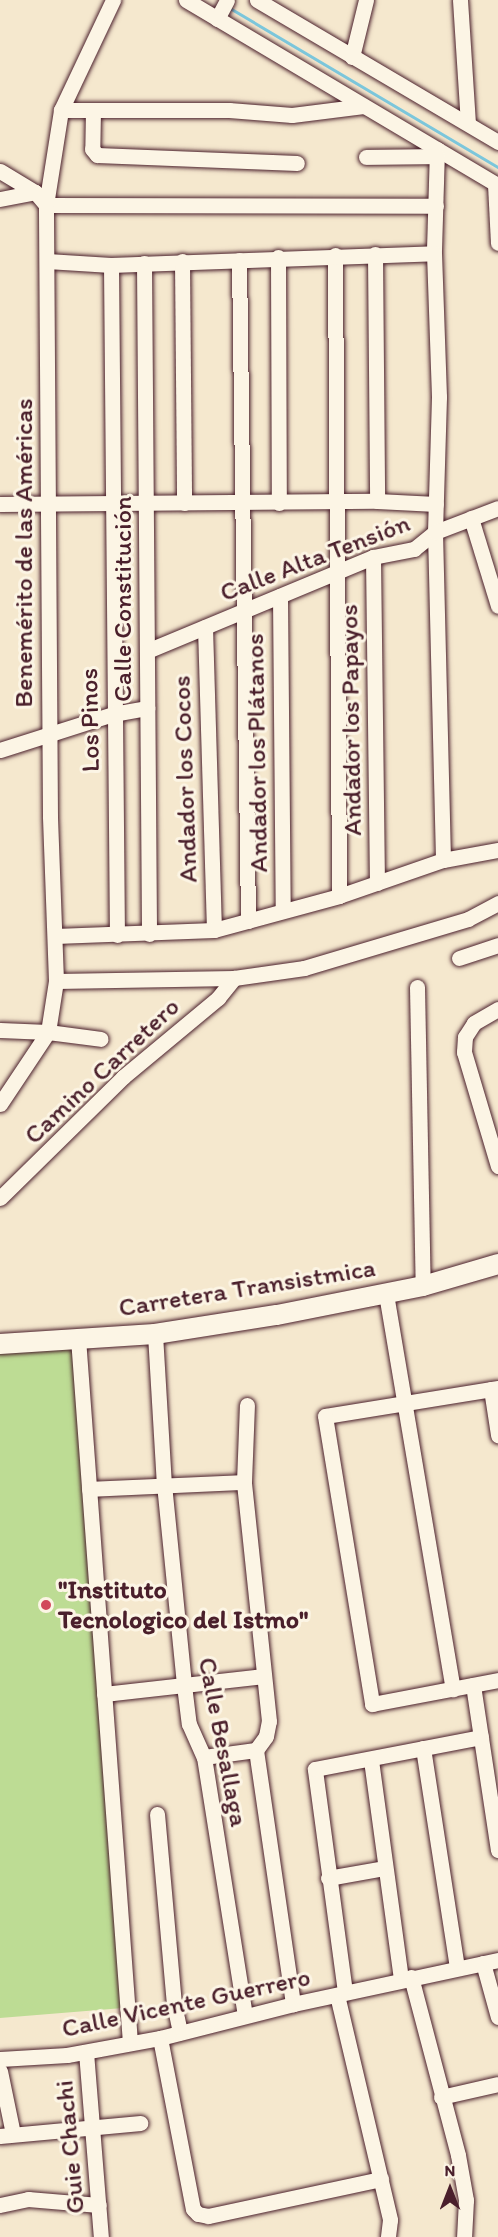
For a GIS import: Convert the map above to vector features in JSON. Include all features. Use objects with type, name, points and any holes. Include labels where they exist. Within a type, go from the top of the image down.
[{"type":"main road","name":"Carretera Transistmica","points":[[0,1344],[155,1334],[386,1294],[423,1286],[498,1264]]},
{"type":"street","name":"Benemérito de las Américas","points":[[3,1096],[48,1032],[56,981],[47,504],[46,205],[61,110],[113,0]]},
{"type":"street","points":[[186,0],[222,10],[363,106],[437,152],[497,185],[498,243]]},
{"type":"street","points":[[257,0],[498,142]]},
{"type":"street","points":[[352,57],[366,0]]},
{"type":"street","points":[[460,0],[468,123]]},
{"type":"street","points":[[61,110],[229,110],[292,115],[363,106]]},
{"type":"street","points":[[93,110],[92,149],[97,155],[297,163]]},
{"type":"street","points":[[366,158],[437,152]]},
{"type":"street","points":[[437,152],[434,253],[439,397],[435,532],[443,860]]},
{"type":"street","points":[[0,171],[35,192],[46,205],[436,206]]},
{"type":"street","points":[[0,199],[35,192]]},
{"type":"street","points":[[47,261],[111,265],[434,253]]},
{"type":"street","points":[[375,254],[377,501]]},
{"type":"street","points":[[335,255],[339,896]]},
{"type":"street","points":[[278,257],[279,503]]},
{"type":"street","points":[[239,260],[248,921]]},
{"type":"street","points":[[182,261],[184,504]]},
{"type":"street","name":"Calle Constitución","points":[[144,263],[149,934]]},
{"type":"street","name":"Los Pinos","points":[[111,265],[113,714],[117,935]]},
{"type":"street","points":[[0,504],[242,504],[377,501],[436,504]]},
{"type":"street","name":"Calle Alta Tensión","points":[[147,651],[373,557],[414,549],[435,532],[498,508]]},
{"type":"street","points":[[471,518],[498,606]]},
{"type":"street","name":"Andador los Papayos","points":[[373,557],[377,883]]},
{"type":"street","name":"Andador los Plátanos","points":[[280,596],[284,910]]},
{"type":"street","name":"Andador los Cocos","points":[[205,627],[214,930]]},
{"type":"street","points":[[0,750],[113,714],[147,708]]},
{"type":"street","points":[[55,936],[214,930],[339,896],[443,860],[498,850]]},
{"type":"street","points":[[56,981],[234,978],[304,968],[468,919],[498,903]]},
{"type":"street","points":[[459,958],[498,945]]},
{"type":"street","name":"Camino Carretero","points":[[0,1198],[123,1077],[218,998],[234,978]]},
{"type":"street","points":[[417,987],[423,1286]]},
{"type":"street","points":[[491,1011],[465,1037],[464,1052],[498,1166]]},
{"type":"street","points":[[0,1030],[48,1032],[101,1039]]},
{"type":"street","points":[[386,1294],[407,1402],[453,1689]]},
{"type":"street","name":"Calle Besallaga","points":[[155,1334],[164,1485],[189,1724],[204,1757],[245,2015]]},
{"type":"street","points":[[78,1338],[130,2042]]},
{"type":"street","points":[[498,1435],[494,1389],[325,1416],[372,1704],[498,1680]]},
{"type":"street","points":[[247,1405],[244,1482],[268,1721],[266,1736],[256,1750],[293,2004]]},
{"type":"street","points":[[89,1489],[244,1482]]},
{"type":"street","points":[[105,1694],[264,1676]]},
{"type":"street","points":[[473,1685],[498,1850]]},
{"type":"street","points":[[388,2237],[390,2220],[328,1878],[315,1769],[481,1737]]},
{"type":"street","points":[[423,1748],[457,1967]]},
{"type":"street","points":[[204,1757],[256,1750]]},
{"type":"street","points":[[371,1760],[385,1868],[406,1978],[441,2097],[464,2191],[464,2237]]},
{"type":"street","points":[[157,1814],[174,2004],[180,2032]]},
{"type":"street","points":[[328,1878],[385,1868]]},
{"type":"street","points":[[491,1962],[498,2017]]},
{"type":"street","name":"Calle Vicente Guerrero","points":[[0,2059],[86,2052],[160,2038],[245,2015],[406,1978],[491,1962]]},
{"type":"street","points":[[160,2038],[193,2209],[198,2214],[208,2216],[381,2179]]},
{"type":"street","name":"Guie Chachi","points":[[86,2052],[101,2237]]},
{"type":"street","points":[[0,2071],[6,2135],[140,2123]]},
{"type":"street","points":[[441,2097],[498,2084]]},
{"type":"street","points":[[0,2205],[28,2199],[99,2205]]},
{"type":"green space","name":"\"Instituto Tecnologico del Istmo\"","points":[[78,1338],[123,2008],[0,2018],[0,1345]]},
{"type":"waterway","points":[[228,7],[498,167]]},
{"type":"place","name":"\"Instituto Tecnologico del Istmo\"","points":[[46,1605]]}]
